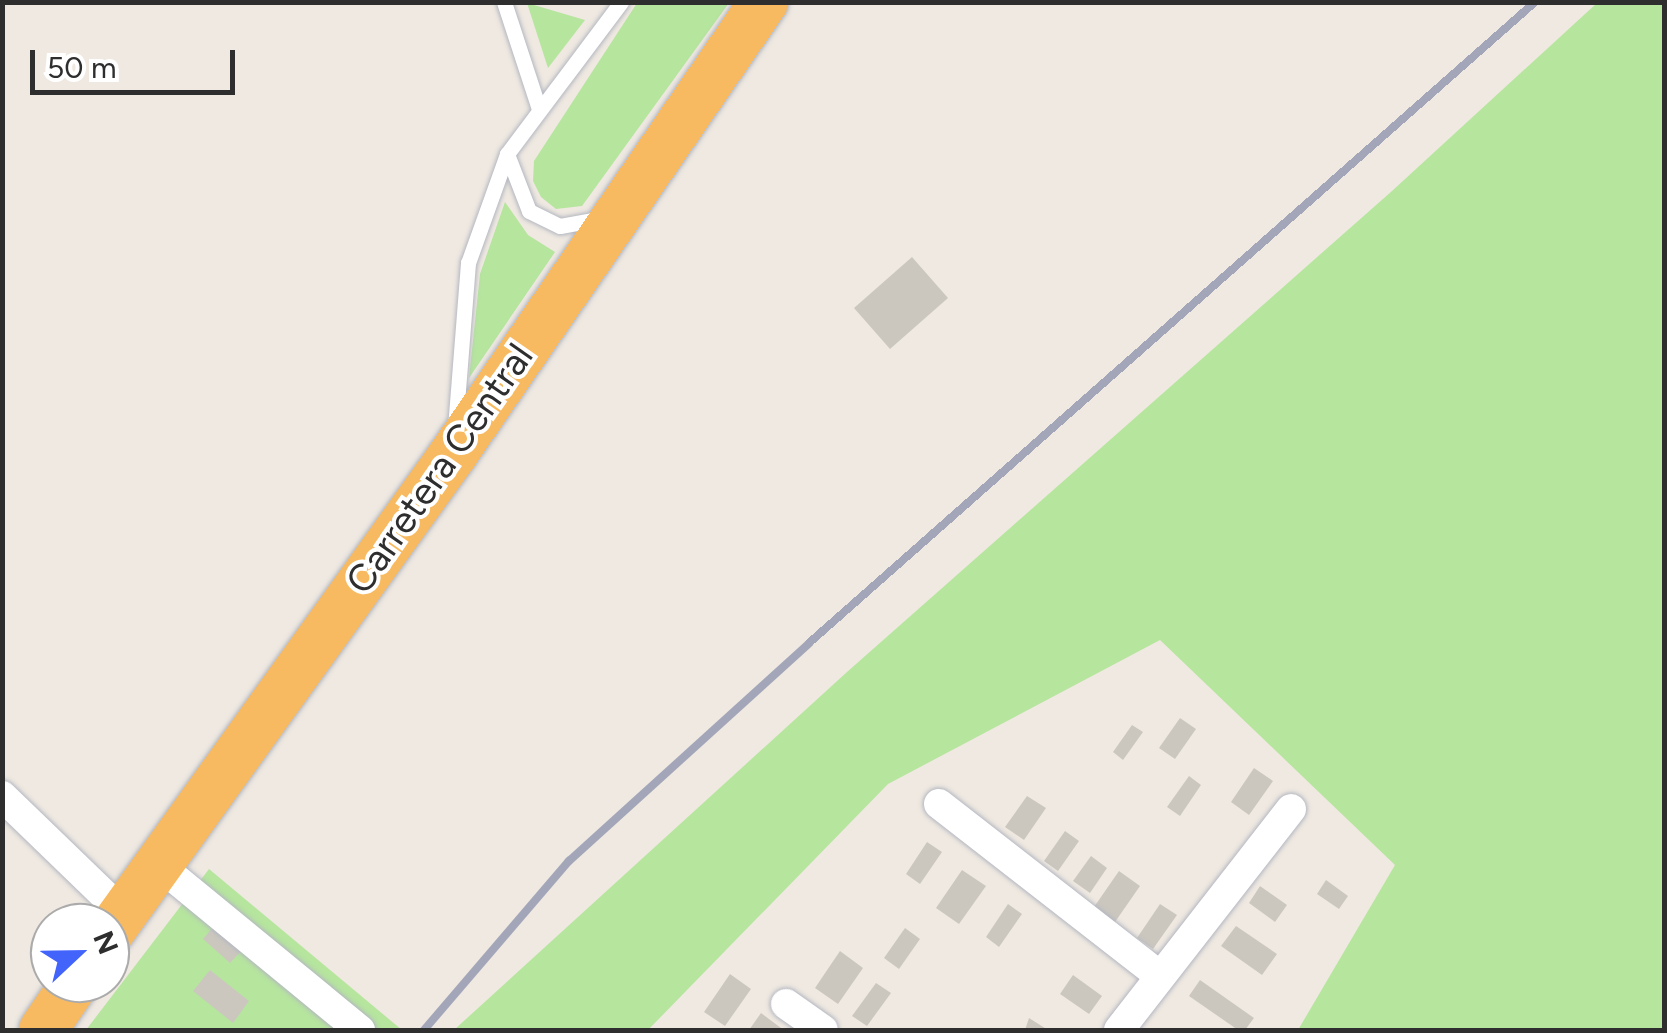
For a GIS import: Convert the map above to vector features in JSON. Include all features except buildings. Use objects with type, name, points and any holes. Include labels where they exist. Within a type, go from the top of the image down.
[{"type":"highway","name":"Carretera Central","points":[[130,904],[452,456],[764,2]]},
{"type":"highway","points":[[43,1030],[61,1003]]},
{"type":"street","points":[[2,796],[99,903]]},
{"type":"street","points":[[939,804],[1160,976]]},
{"type":"street","points":[[1119,1030],[1291,810]]},
{"type":"street","points":[[160,866],[360,1030]]},
{"type":"street","points":[[786,1004],[824,1030]]},
{"type":"lane","points":[[504,2],[538,109]]},
{"type":"lane","points":[[452,456],[468,263],[507,154],[614,4]]},
{"type":"lane","points":[[507,154],[529,211],[560,226],[614,216]]},
{"type":"green space","points":[[527,3],[585,20],[548,68]]},
{"type":"green space","points":[[637,3],[729,3],[582,206],[556,209],[541,197],[533,181],[534,161]]},
{"type":"green space","points":[[1597,3],[1664,3],[1664,1030],[1298,1030],[1395,865],[1160,640],[888,784],[648,1030],[454,1030],[847,672],[1392,191]]},
{"type":"green space","points":[[505,202],[528,235],[555,252],[469,378],[480,274]]},
{"type":"green space","points":[[209,869],[402,1030],[86,1030],[107,1003],[130,1003],[130,972]]},
{"type":"railway","points":[[424,1030],[569,861],[809,643],[1535,2]]}]
